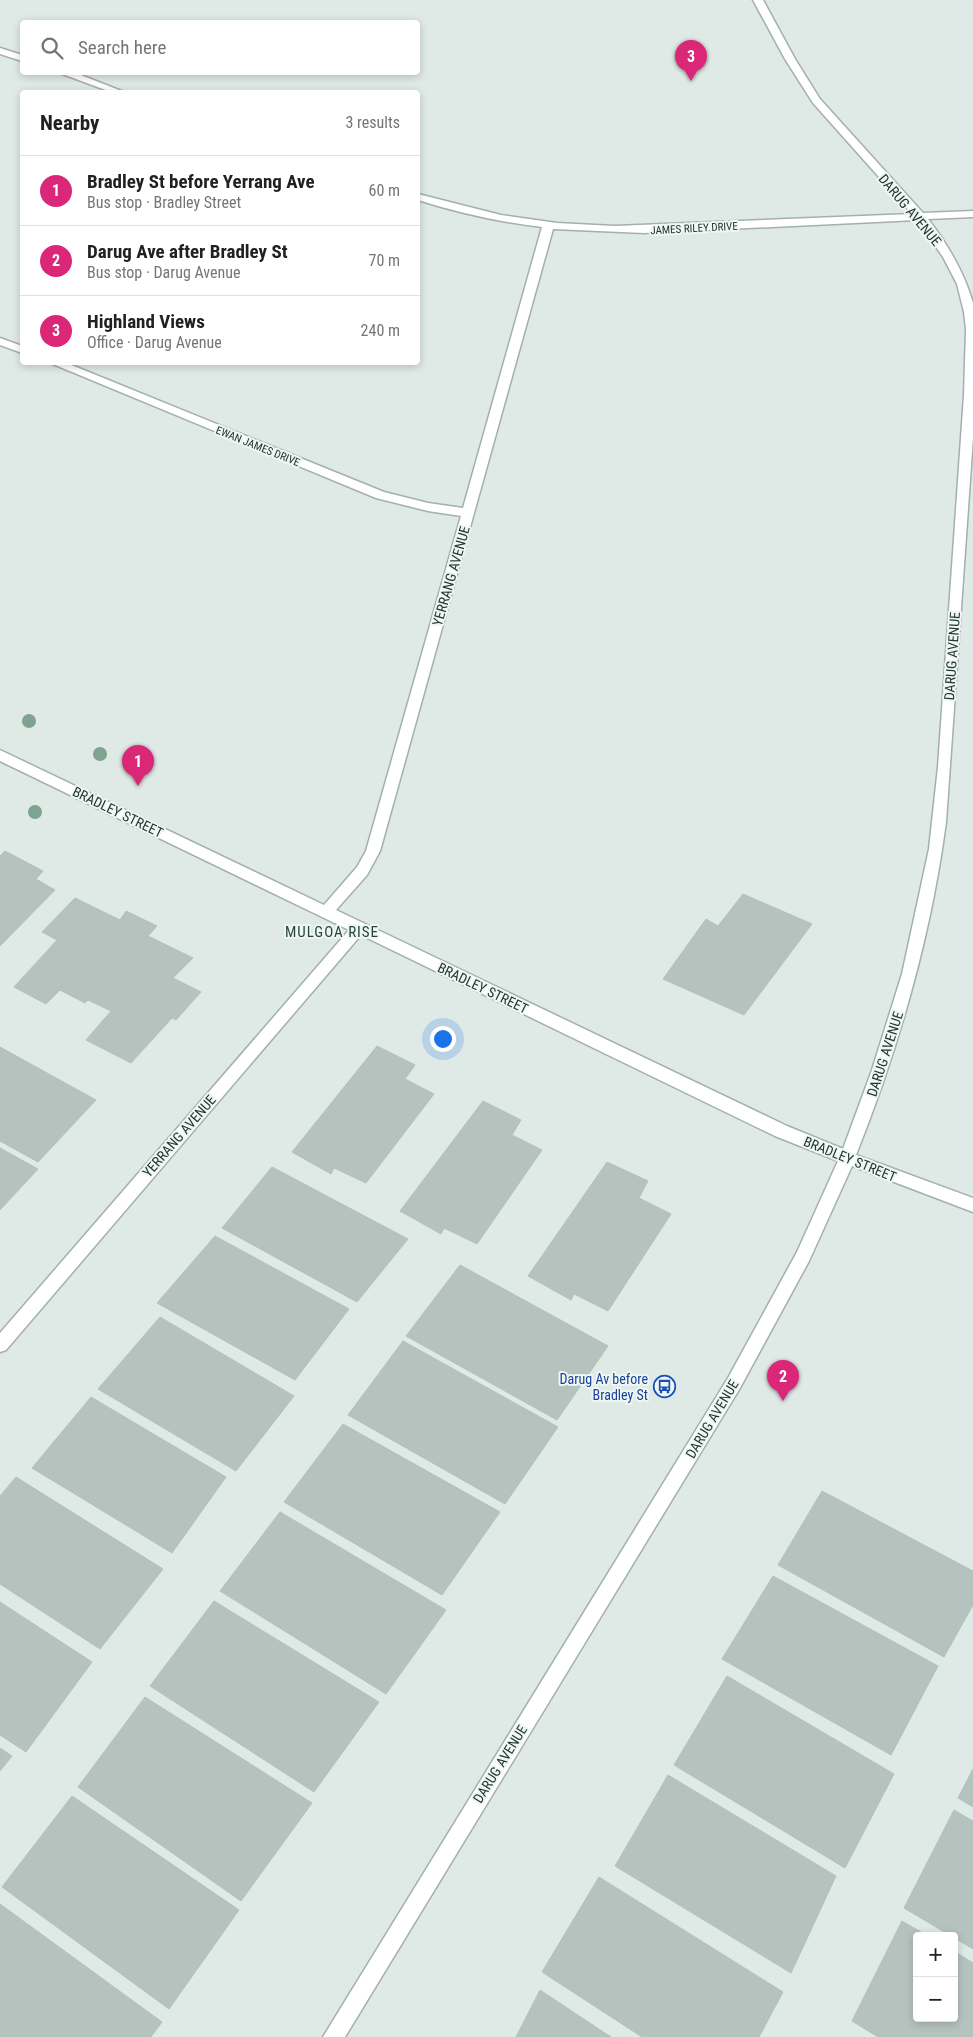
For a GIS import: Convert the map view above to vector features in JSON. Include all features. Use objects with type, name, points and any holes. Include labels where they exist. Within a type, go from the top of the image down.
[{"type":"street","name":"DARUG AVENUE","points":[[333,2037],[734,1383],[802,1256],[847,1158],[897,1020],[920,930],[940,824],[946,756],[972,334],[970,311],[962,288],[941,246],[918,215],[828,114],[800,79],[758,0]]},
{"type":"street","points":[[0,50],[20,57]]},
{"type":"street","points":[[71,75],[114,90]]},
{"type":"street","name":"JAMES RILEY DRIVE","points":[[420,198],[490,217],[589,230],[644,230],[918,215],[973,214]]},
{"type":"street","name":"YERRANG AVENUE","points":[[326,912],[362,871],[373,852],[548,226]]},
{"type":"street","points":[[0,341],[20,349]]},
{"type":"street","name":"EWAN JAMES DRIVE","points":[[60,365],[380,495],[421,506],[468,513]]},
{"type":"street","name":"BRADLEY STREET","points":[[0,755],[773,1128],[973,1205]]},
{"type":"street","name":"YERRANG AVENUE","points":[[0,1345],[358,928]]},
{"type":"building","points":[[5,851],[43,871],[36,879],[55,890],[0,946],[0,856]]},
{"type":"building","points":[[743,894],[812,924],[744,1015],[663,979],[706,919],[718,926]]},
{"type":"building","points":[[75,898],[120,920],[126,911],[157,926],[148,936],[193,958],[173,978],[201,992],[176,1020],[172,1018],[131,1063],[86,1040],[111,1011],[88,1000],[85,1003],[60,990],[46,1004],[14,987],[57,940],[42,932]]},
{"type":"building","points":[[377,1046],[415,1065],[405,1079],[434,1094],[366,1183],[334,1168],[331,1174],[292,1152]]},
{"type":"building","points":[[0,1047],[96,1100],[38,1162],[0,1141]]},
{"type":"building","points":[[483,1101],[521,1120],[512,1135],[542,1150],[477,1244],[444,1228],[441,1234],[400,1211]]},
{"type":"building","points":[[0,1148],[38,1169],[0,1210]]},
{"type":"building","points":[[607,1162],[648,1181],[639,1198],[671,1214],[608,1311],[574,1294],[571,1300],[528,1276]]},
{"type":"building","points":[[272,1167],[408,1239],[357,1302],[222,1228]]},
{"type":"building","points":[[215,1236],[349,1309],[295,1380],[157,1303]]},
{"type":"building","points":[[460,1265],[608,1346],[557,1420],[406,1336]]},
{"type":"building","points":[[160,1317],[294,1396],[236,1471],[98,1389]]},
{"type":"building","points":[[403,1341],[558,1427],[505,1504],[348,1415]]},
{"type":"building","points":[[91,1397],[226,1477],[172,1553],[32,1468]]},
{"type":"building","points":[[343,1424],[500,1512],[442,1595],[284,1502]]},
{"type":"building","points":[[16,1477],[163,1569],[100,1649],[0,1584],[0,1496]]},
{"type":"building","points":[[822,1491],[973,1571],[973,1605],[944,1657],[778,1565]]},
{"type":"building","points":[[280,1512],[446,1610],[386,1694],[220,1591]]},
{"type":"building","points":[[773,1576],[938,1666],[891,1755],[722,1659]]},
{"type":"building","points":[[214,1601],[379,1702],[314,1792],[150,1686]]},
{"type":"building","points":[[0,1602],[92,1662],[26,1752],[0,1735]]},
{"type":"building","points":[[727,1676],[894,1774],[845,1868],[674,1765]]},
{"type":"building","points":[[145,1697],[312,1803],[241,1901],[78,1787]]},
{"type":"building","points":[[0,1748],[12,1756],[0,1771]]},
{"type":"building","points":[[973,1769],[973,1807],[958,1798]]},
{"type":"building","points":[[668,1775],[836,1876],[791,1973],[615,1866]]},
{"type":"building","points":[[72,1796],[239,1910],[169,2009],[2,1887]]},
{"type":"building","points":[[954,1810],[973,1821],[973,1949],[958,1940],[958,1932],[944,1932],[904,1908]]},
{"type":"building","points":[[599,1877],[783,1992],[759,2037],[642,2037],[542,1972]]},
{"type":"building","points":[[0,1904],[162,2022],[151,2037],[0,2037]]},
{"type":"building","points":[[902,1921],[921,1932],[913,1932],[913,2022],[958,2022],[958,1954],[973,1963],[973,2037],[878,2037],[852,2021]]},
{"type":"building","points":[[540,1990],[611,2037],[516,2037]]},
{"type":"place","name":"Highland Views","points":[[691,81]]},
{"type":"place","name":"Bradley St before Yerrang Ave","points":[[138,786]]},
{"type":"place","name":"Darug Av before Bradley St","points":[[664,1387]]},
{"type":"place","name":"Darug Ave after Bradley St","points":[[783,1401]]},
{"type":"district","name":"MULGOA RISE","points":[[332,932]]}]
